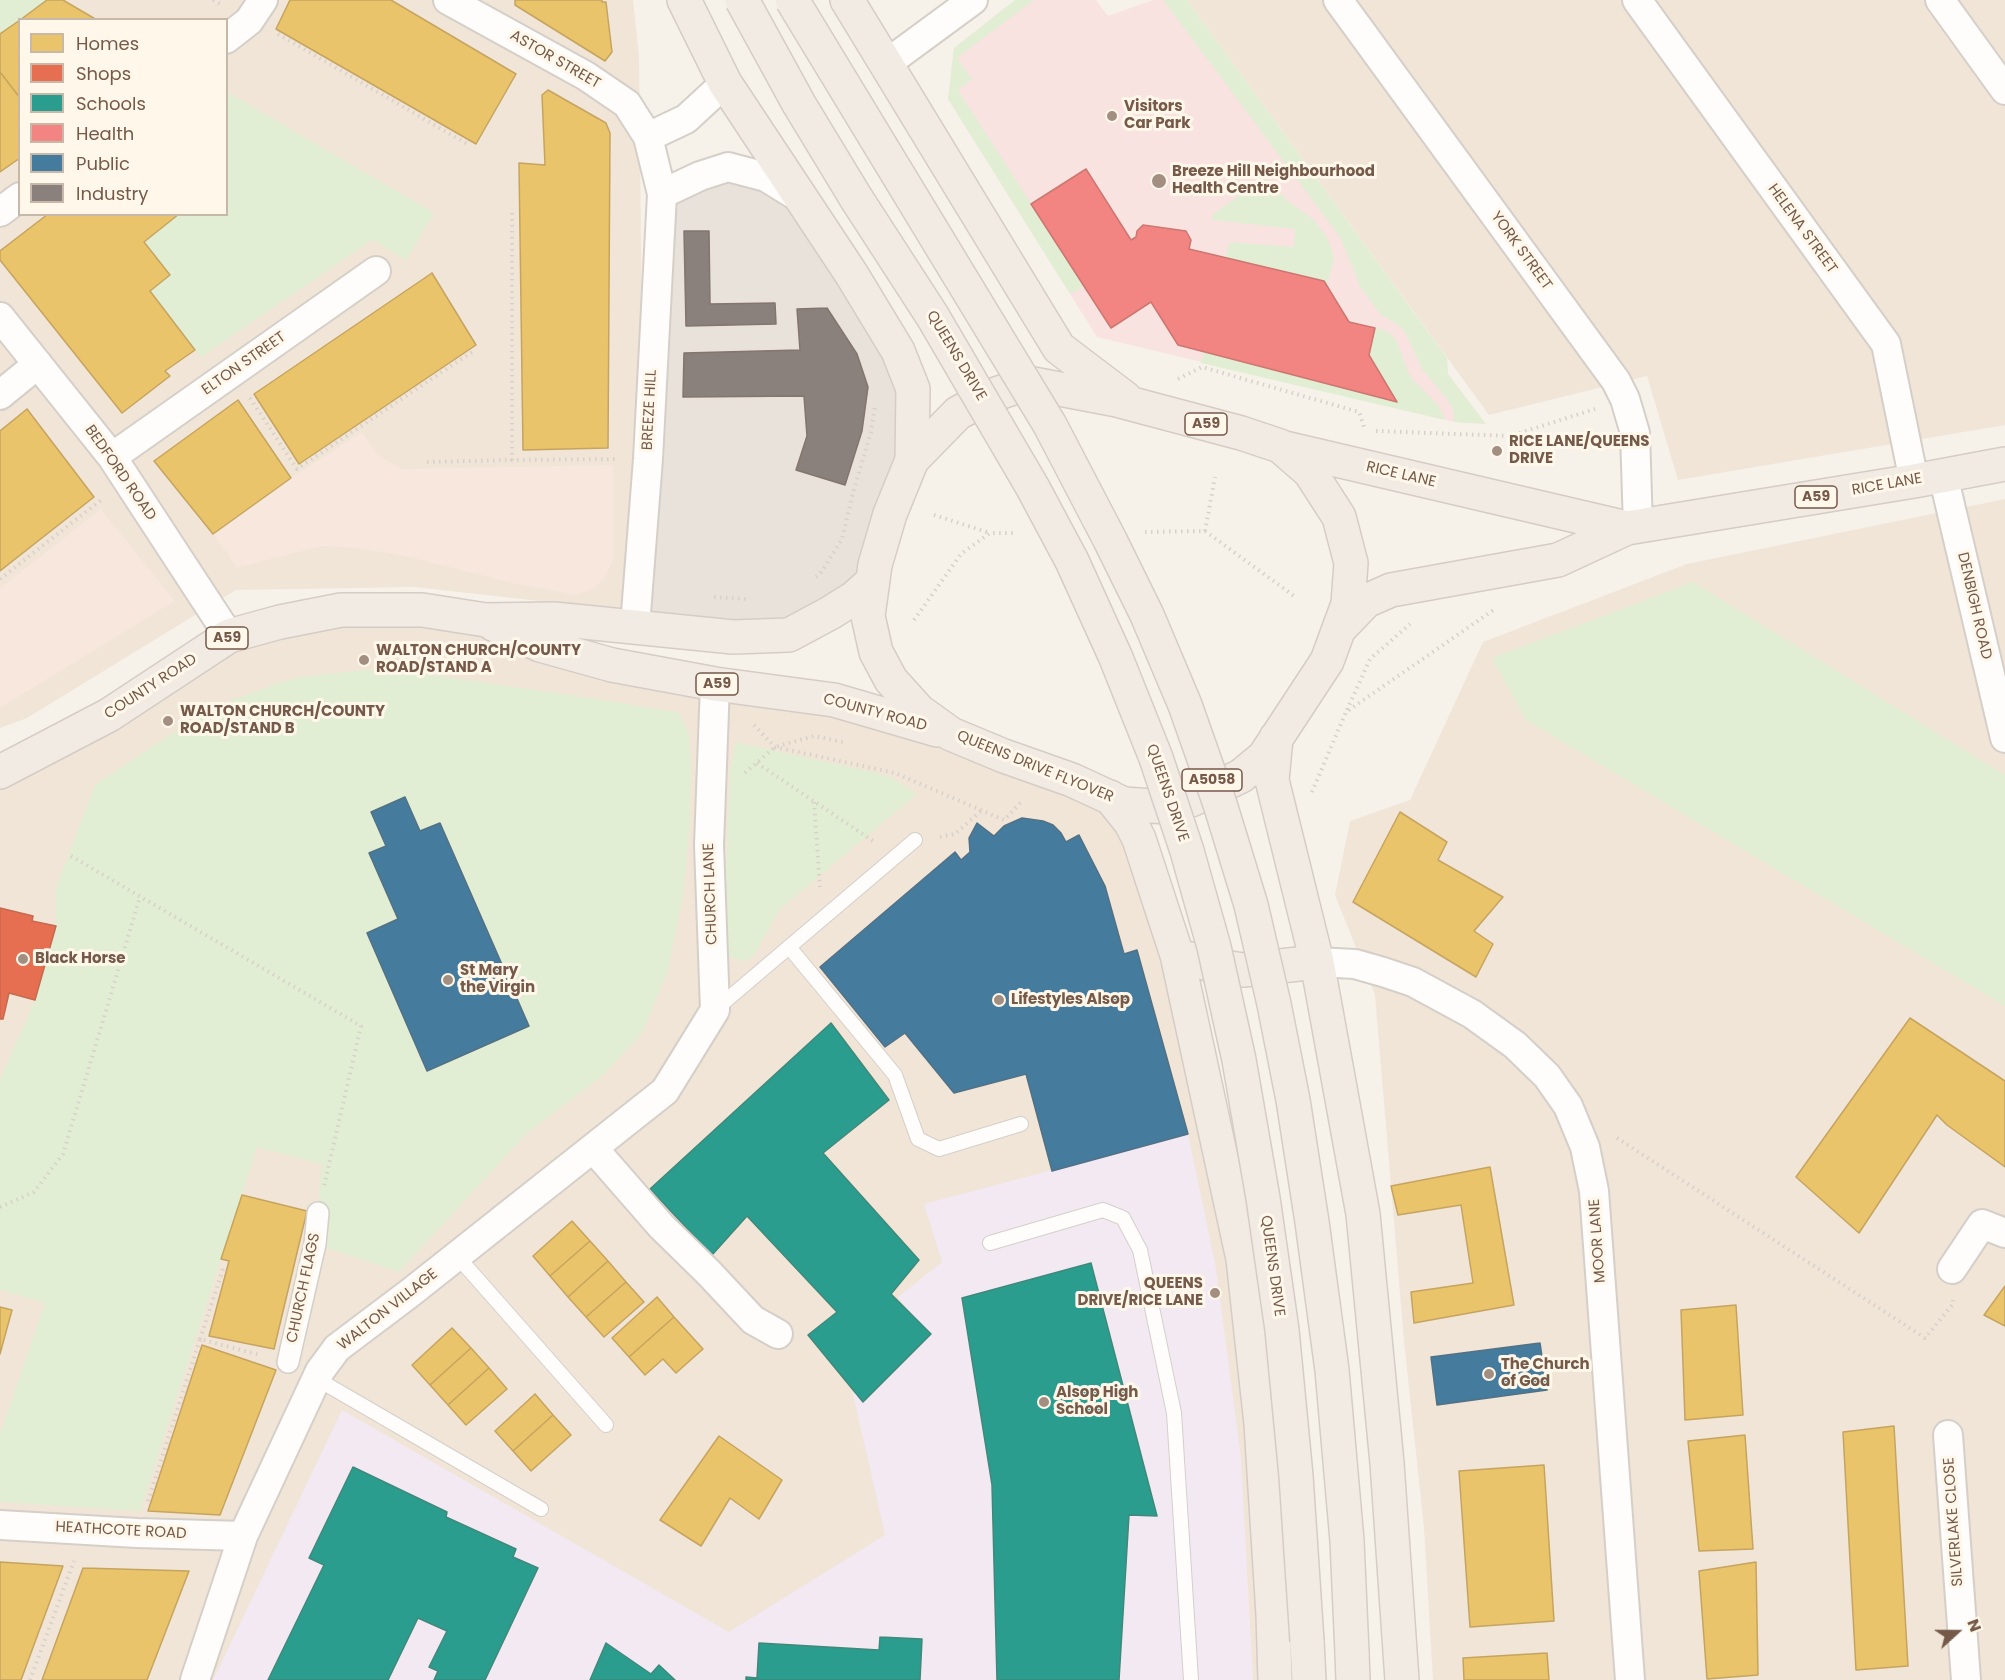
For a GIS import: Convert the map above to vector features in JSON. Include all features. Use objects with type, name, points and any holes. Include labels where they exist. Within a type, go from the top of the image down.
[{"type":"highway","points":[[684,0],[725,83],[805,201],[898,351],[913,389],[912,460]]},
{"type":"highway","name":"QUEENS DRIVE","points":[[742,0],[799,104],[856,198],[933,317],[1033,488],[1072,561],[1111,647],[1156,758],[1190,862],[1214,947],[1241,1071],[1263,1198],[1281,1330],[1296,1476],[1309,1680]]},
{"type":"highway","name":"A5058","points":[[792,0],[1055,436],[1147,615],[1185,705],[1220,804],[1251,905],[1274,1004],[1293,1100],[1307,1189],[1332,1370],[1347,1541],[1353,1667]]},
{"type":"highway","points":[[847,0],[1059,348],[1132,404]]},
{"type":"highway","name":"QUEENS DRIVE FLYOVER","points":[[1028,382],[1132,404],[1241,433],[1280,446],[1310,472],[1339,517],[1351,563],[1348,604],[1328,661],[1263,757],[1241,776],[1191,800],[1166,807],[1124,804],[951,734],[919,711],[891,680],[876,652],[868,616],[875,565],[890,514],[912,460],[958,413],[990,396],[1028,382]]},
{"type":"highway","name":"RICE LANE","points":[[1280,446],[1633,527]]},
{"type":"highway","name":"RICE LANE","points":[[1341,627],[1366,602],[1391,590],[1558,560],[1633,527],[2005,464]]},
{"type":"highway","name":"COUNTY ROAD","points":[[0,772],[109,715],[229,636],[280,622],[341,610],[422,610],[486,620],[554,619],[733,637],[789,635],[854,598],[872,582]]},
{"type":"highway","name":"COUNTY ROAD","points":[[486,620],[540,645],[612,664],[715,684],[834,700],[951,734]]},
{"type":"highway","points":[[1276,738],[1272,780],[1317,962],[1363,1214],[1387,1462],[1402,1680]]},
{"type":"highway","points":[[1110,797],[1131,823],[1139,839],[1177,955],[1243,1259],[1261,1424],[1275,1680]]},
{"type":"highway","points":[[1177,955],[1210,965],[1243,970],[1317,962]]},
{"type":"street","name":"ASTOR STREET","points":[[447,0],[586,76],[627,104],[648,138]]},
{"type":"street","points":[[886,64],[973,0]]},
{"type":"street","name":"YORK STREET","points":[[1338,0],[1616,381],[1625,399],[1635,433],[1633,527]]},
{"type":"street","name":"HELENA STREET","points":[[1637,0],[1886,344],[1929,478]]},
{"type":"street","points":[[1940,0],[2005,90]]},
{"type":"street","points":[[228,37],[255,13]]},
{"type":"street","points":[[648,138],[686,119],[725,83]]},
{"type":"street","name":"BREEZE HILL","points":[[635,626],[648,459],[662,194],[648,138]]},
{"type":"street","points":[[662,194],[700,176],[728,167],[766,177],[805,201]]},
{"type":"street","points":[[0,212],[18,198]]},
{"type":"street","name":"ELTON STREET","points":[[120,468],[233,372],[376,271]]},
{"type":"street","name":"BEDFORD ROAD","points":[[0,317],[120,468],[229,636]]},
{"type":"street","points":[[0,395],[38,364]]},
{"type":"street","name":"DENBIGH ROAD","points":[[1929,478],[2005,738]]},
{"type":"street","name":"CHURCH LANE","points":[[715,684],[709,845],[715,1010]]},
{"type":"street","name":"MOOR LANE","points":[[1317,962],[1355,964],[1413,982],[1472,1014],[1515,1045],[1531,1060],[1547,1076],[1568,1106],[1585,1147],[1594,1191],[1630,1680]]},
{"type":"street","name":"WALTON VILLAGE","points":[[195,1680],[243,1536],[320,1371],[337,1348],[665,1091],[715,1010]]},
{"type":"street","points":[[593,1148],[661,1226],[710,1273],[753,1320],[778,1334]]},
{"type":"street","name":"CHURCH FLAGS","points":[[288,1362],[315,1244],[318,1213]]},
{"type":"street","points":[[1952,1269],[1983,1224],[2005,1233]]},
{"type":"street","name":"SILVERLAKE CLOSE","points":[[1948,1435],[1966,1680]]},
{"type":"street","name":"HEATHCOTE ROAD","points":[[0,1525],[243,1536]]},
{"type":"lane","points":[[715,1010],[915,840]]},
{"type":"lane","points":[[789,947],[896,1074],[918,1139],[939,1149],[1022,1124]]},
{"type":"lane","points":[[990,1243],[1103,1210],[1123,1218],[1140,1250],[1174,1413],[1191,1680]]},
{"type":"lane","points":[[457,1256],[606,1425]]},
{"type":"lane","points":[[317,1379],[541,1509]]},
{"type":"path","points":[[255,13],[469,145]]},
{"type":"path","points":[[512,213],[512,460]]},
{"type":"path","points":[[233,372],[297,470],[476,350]]},
{"type":"path","points":[[1172,382],[1202,368],[1359,412],[1365,430],[1510,436],[1625,399]]},
{"type":"path","points":[[813,579],[820,574],[842,539],[871,432],[876,401]]},
{"type":"path","points":[[427,462],[648,459]]},
{"type":"path","points":[[0,579],[120,468]]},
{"type":"path","points":[[1215,477],[1205,531],[1294,596]]},
{"type":"path","points":[[854,489],[862,491]]},
{"type":"path","points":[[934,515],[990,533]]},
{"type":"path","points":[[703,597],[757,599]]},
{"type":"path","points":[[1346,712],[1497,608]]},
{"type":"path","points":[[1308,802],[1370,658]]},
{"type":"path","points":[[814,736],[776,747],[895,773],[1004,820],[1024,800],[1014,796]]},
{"type":"path","points":[[757,763],[896,856]]},
{"type":"path","points":[[814,801],[822,919]]},
{"type":"path","points":[[955,834],[982,810]]},
{"type":"path","points":[[71,856],[361,1026],[318,1213]]},
{"type":"path","points":[[0,1207],[34,1191],[63,1154],[140,897]]},
{"type":"path","points":[[1568,1106],[1925,1338],[1953,1304],[1952,1269]]},
{"type":"path","points":[[137,1533],[224,1266]]},
{"type":"path","points":[[200,1339],[288,1362]]},
{"type":"path","points":[[30,1680],[86,1530]]},
{"type":"shaded area","points":[[0,0],[633,0],[639,57],[645,613],[415,587],[236,590],[27,718],[0,728]]},
{"type":"shaded area","name":"Breeze Hill Neighbourhood Health Centre","points":[[1015,0],[1096,0],[1108,16],[1153,0],[1187,0],[1447,358],[1448,374],[1486,424],[1454,422],[1097,337],[948,99],[954,48]]},
{"type":"shaded area","points":[[1187,0],[2005,0],[2005,425],[1678,480],[1647,376],[1489,415]]},
{"type":"shaded area","points":[[700,176],[766,177],[913,389],[875,565],[789,635],[635,626],[662,194]]},
{"type":"shaded area","points":[[362,432],[378,455],[402,469],[613,465],[613,560],[604,579],[595,588],[576,595],[512,583],[400,555],[358,548],[322,546],[237,568],[213,534],[291,478]]},
{"type":"shaded area","points":[[2005,499],[2005,1680],[1433,1680],[1424,1528],[1404,1341],[1375,995],[1335,895],[1350,821],[1410,800],[1483,642],[1687,564]]},
{"type":"shaded area","points":[[101,509],[175,601],[0,708],[0,588]]},
{"type":"shaded area","points":[[341,610],[834,700],[1110,797],[1209,1096],[1275,1680],[0,1680],[0,772],[229,636]]},
{"type":"shaded area","name":"Alsop High School","points":[[1188,1134],[1216,1268],[1241,1458],[1253,1680],[213,1680],[342,1410],[729,1632],[885,1535],[853,1394],[924,1331],[898,1297],[942,1262],[924,1204]]},
{"type":"green space","points":[[0,0],[47,0],[22,18],[18,18],[18,21],[0,34]]},
{"type":"green space","points":[[1015,0],[1034,0],[957,58],[972,79],[958,90],[1084,286],[1070,294],[948,99],[954,48]]},
{"type":"green space","points":[[1163,0],[1187,0],[1447,358],[1448,374],[1486,424],[1454,422],[1453,409],[1422,369],[1405,332],[1380,314],[1360,286],[1340,237]]},
{"type":"green space","points":[[228,93],[434,213],[406,260],[372,240],[201,357],[150,291],[170,275],[144,242],[178,216],[228,216]]},
{"type":"green space","points":[[1262,179],[1272,183],[1286,200],[1313,219],[1326,236],[1334,260],[1327,285],[1324,280],[1225,257],[1230,242],[1294,247],[1295,229],[1212,220],[1212,215]]},
{"type":"green space","points":[[1375,328],[1390,333],[1397,342],[1412,379],[1439,406],[1445,420],[1201,363],[1203,352],[1396,402],[1369,355]]},
{"type":"green space","points":[[1693,582],[2005,775],[2005,1006],[1526,720],[1492,658]]},
{"type":"green space","points":[[364,670],[409,672],[679,713],[689,734],[691,766],[690,821],[683,895],[667,973],[641,1035],[601,1077],[527,1133],[399,1272],[315,1244],[322,1164],[257,1147],[140,1511],[0,1502],[0,1434],[45,1303],[0,1290],[0,1080],[35,1000],[56,926],[56,888],[95,785],[171,734],[233,700],[302,677]]},
{"type":"green space","points":[[736,742],[889,776],[917,794],[779,910],[753,957],[743,961],[730,957],[723,949],[730,771]]},
{"type":"building: Homes","points":[[47,0],[63,0],[94,18],[23,18]]},
{"type":"building: Homes","points":[[290,0],[391,0],[516,74],[476,144],[276,29]]},
{"type":"building: Homes","points":[[515,0],[602,0],[606,2],[612,52],[605,61],[515,5]]},
{"type":"building: Homes","points":[[18,21],[18,95],[0,72],[0,34]]},
{"type":"building: Homes","points":[[0,72],[18,95],[18,159],[0,172]]},
{"type":"building: Homes","points":[[548,90],[606,123],[610,133],[608,448],[523,450],[519,163],[545,165],[542,95]]},
{"type":"building: Homes","points":[[45,216],[176,216],[144,242],[170,275],[150,291],[195,350],[165,371],[170,376],[122,413],[0,260],[0,251]]},
{"type":"building: Homes","points":[[432,273],[476,345],[299,464],[254,394]]},
{"type":"building: Homes","points":[[238,400],[291,478],[213,534],[154,461]]},
{"type":"building: Homes","points":[[27,409],[94,497],[0,571],[0,431]]},
{"type":"building: Homes","points":[[1400,812],[1447,842],[1438,860],[1503,897],[1474,931],[1493,944],[1476,977],[1353,902]]},
{"type":"building: Homes","points":[[1910,1018],[2005,1081],[2005,1167],[1947,1125],[1937,1115],[1859,1233],[1796,1177]]},
{"type":"building: Homes","points":[[1490,1167],[1514,1305],[1414,1323],[1411,1292],[1473,1283],[1461,1205],[1398,1215],[1391,1186]]},
{"type":"building: Homes","points":[[242,1195],[307,1211],[274,1349],[209,1336],[229,1261],[221,1259]]},
{"type":"building: Homes","points":[[572,1221],[590,1241],[550,1276],[533,1256]]},
{"type":"building: Homes","points":[[590,1241],[608,1261],[568,1297],[550,1276]]},
{"type":"building: Homes","points":[[608,1261],[626,1282],[586,1317],[568,1297]]},
{"type":"building: Homes","points":[[626,1282],[644,1302],[604,1337],[586,1317]]},
{"type":"building: Homes","points":[[2005,1286],[2005,1326],[1984,1315]]},
{"type":"building: Homes","points":[[657,1297],[674,1317],[629,1357],[612,1338]]},
{"type":"building: Homes","points":[[1736,1305],[1743,1415],[1685,1420],[1681,1310]]},
{"type":"building: Homes","points":[[0,1307],[12,1310],[0,1354]]},
{"type":"building: Homes","points":[[674,1317],[703,1349],[676,1373],[663,1359],[645,1375],[629,1357]]},
{"type":"building: Homes","points":[[452,1328],[471,1348],[430,1385],[412,1365]]},
{"type":"building: Homes","points":[[202,1345],[276,1370],[220,1515],[148,1511]]},
{"type":"building: Homes","points":[[471,1348],[489,1368],[448,1405],[430,1385]]},
{"type":"building: Homes","points":[[489,1368],[507,1389],[466,1425],[448,1405]]},
{"type":"building: Homes","points":[[535,1394],[553,1415],[513,1451],[495,1431]]},
{"type":"building: Homes","points":[[553,1415],[571,1435],[531,1471],[513,1451]]},
{"type":"building: Homes","points":[[1894,1426],[1908,1666],[1856,1670],[1843,1432]]},
{"type":"building: Homes","points":[[1745,1435],[1753,1549],[1699,1551],[1688,1441]]},
{"type":"building: Homes","points":[[719,1436],[782,1480],[759,1519],[730,1498],[701,1546],[660,1520]]},
{"type":"building: Homes","points":[[1544,1465],[1554,1621],[1470,1627],[1459,1471]]},
{"type":"building: Homes","points":[[0,1562],[63,1566],[21,1680],[0,1680]]},
{"type":"building: Homes","points":[[1756,1562],[1758,1675],[1707,1679],[1699,1571]]},
{"type":"building: Homes","points":[[83,1568],[189,1571],[147,1680],[42,1680]]},
{"type":"building: Homes","points":[[1547,1653],[1549,1680],[1464,1680],[1463,1658]]},
{"type":"building: Shops","name":"Black Horse","points":[[0,908],[33,916],[32,921],[56,926],[35,1000],[9,993],[3,1019],[0,1019]]},
{"type":"building: Schools","points":[[831,1023],[889,1100],[823,1153],[919,1260],[891,1294],[931,1334],[863,1402],[808,1335],[837,1312],[747,1216],[712,1255],[650,1189]]},
{"type":"building: Schools","points":[[1091,1263],[1157,1516],[1129,1515],[1119,1680],[997,1680],[992,1485],[962,1298]]},
{"type":"building: Schools","points":[[353,1467],[447,1512],[446,1517],[516,1549],[513,1557],[538,1568],[485,1680],[434,1680],[438,1671],[429,1667],[447,1631],[418,1618],[388,1680],[268,1680],[324,1565],[309,1558]]},
{"type":"building: Schools","points":[[880,1637],[922,1639],[920,1680],[746,1680],[746,1677],[757,1678],[759,1643],[879,1650]]},
{"type":"building: Schools","points":[[606,1643],[651,1674],[659,1665],[675,1680],[590,1680]]},
{"type":"building: Health","points":[[1086,169],[1131,240],[1136,237],[1137,231],[1143,225],[1186,231],[1191,240],[1189,249],[1324,281],[1349,322],[1375,328],[1369,355],[1397,402],[1178,345],[1151,302],[1111,328],[1031,204]]},
{"type":"building: Public","name":"St Mary the Virgin","points":[[405,797],[420,831],[440,823],[529,1026],[427,1071],[367,933],[398,919],[369,853],[386,846],[371,812]]},
{"type":"building: Public","name":"Lifestyles Alsop","points":[[1022,818],[1053,825],[1066,842],[1079,835],[1105,886],[1124,954],[1137,950],[1188,1134],[1052,1171],[1026,1074],[954,1093],[905,1033],[885,1047],[820,967],[955,852],[961,860],[970,852],[969,838],[977,823],[994,836],[1004,826]]},
{"type":"building: Public","name":"The Church of God","points":[[1540,1343],[1547,1390],[1437,1405],[1431,1357]]},
{"type":"building: Industry","points":[[684,231],[709,231],[710,304],[775,303],[776,324],[686,326]]},
{"type":"building: Industry","points":[[827,308],[857,354],[868,387],[862,431],[845,485],[796,470],[807,436],[804,396],[683,397],[684,353],[800,350],[797,309]]},
{"type":"place","name":"Visitors Car Park","points":[[1112,116]]},
{"type":"place","name":"Breeze Hill Neighbourhood Health Centre","points":[[1159,181]]},
{"type":"place","name":"RICE LANE/QUEENS DRIVE","points":[[1497,451]]},
{"type":"place","name":"WALTON CHURCH/COUNTY ROAD/STAND A","points":[[364,660]]},
{"type":"place","name":"WALTON CHURCH/COUNTY ROAD/STAND B","points":[[168,721]]},
{"type":"place","name":"Black Horse","points":[[23,959]]},
{"type":"place","name":"St Mary the Virgin","points":[[448,980]]},
{"type":"place","name":"Lifestyles Alsop","points":[[999,1000]]},
{"type":"place","name":"QUEENS DRIVE/RICE LANE","points":[[1215,1293]]},
{"type":"place","name":"The Church of God","points":[[1489,1374]]},
{"type":"place","name":"Alsop High School","points":[[1044,1402]]}]
